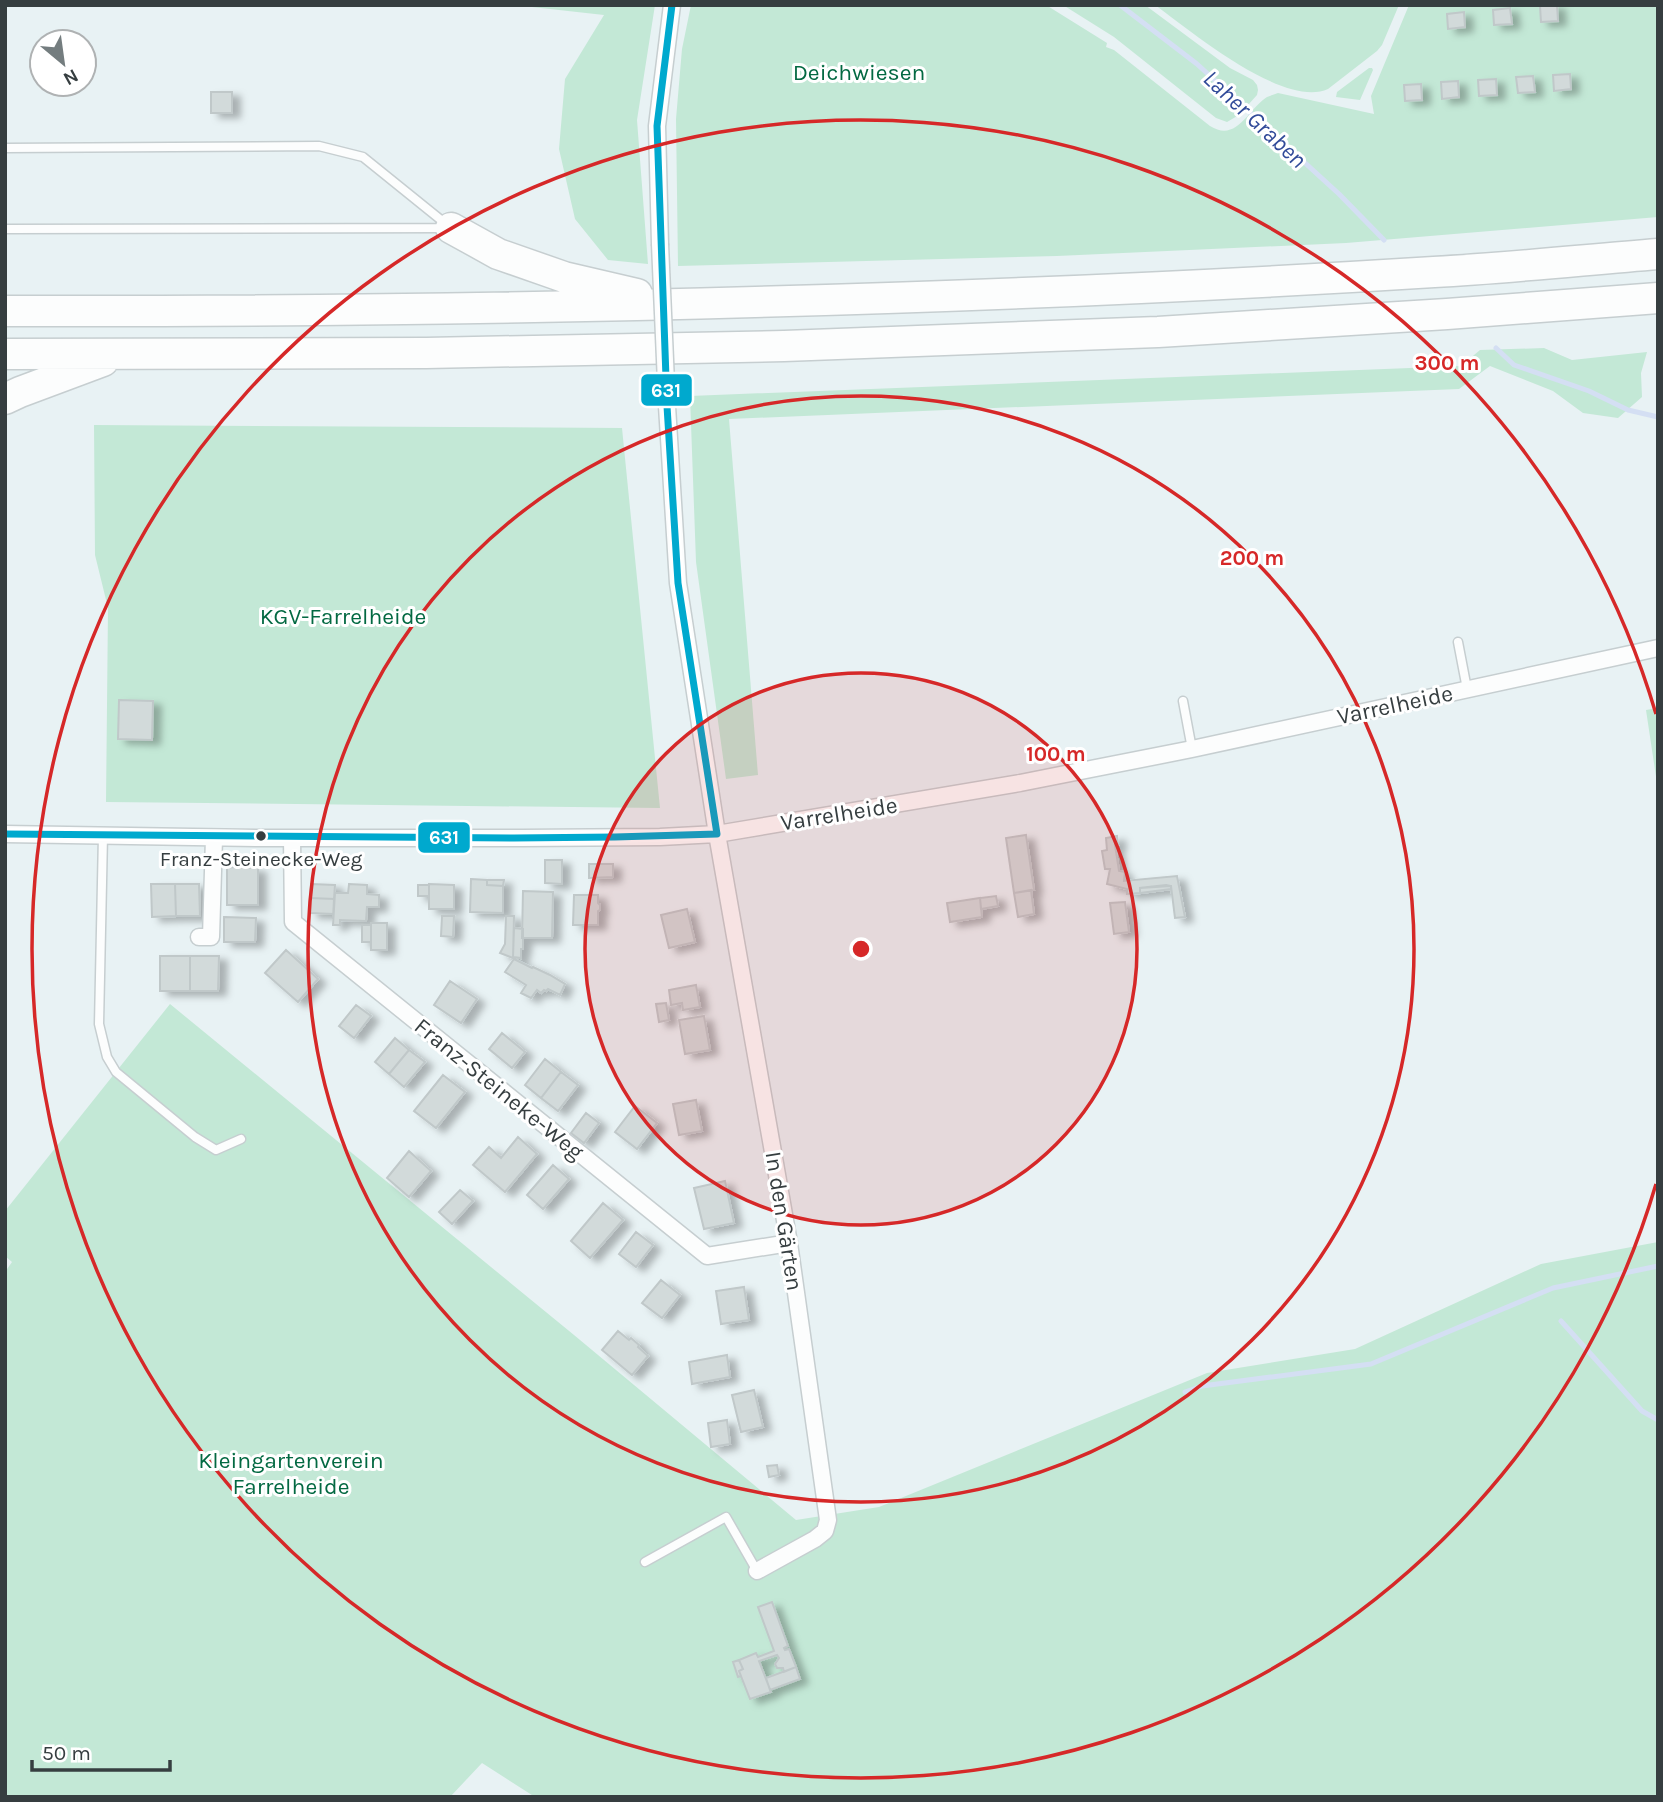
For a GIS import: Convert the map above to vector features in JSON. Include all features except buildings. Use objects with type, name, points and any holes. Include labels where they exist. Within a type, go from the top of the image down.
[{"type":"highway","points":[[451,228],[498,254],[564,277],[681,305]]},
{"type":"highway","points":[[5,311],[681,305],[1187,286],[1438,272],[1658,254]]},
{"type":"highway","points":[[5,354],[426,353],[867,343],[1158,332],[1658,299]]},
{"type":"highway","points":[[5,399],[123,354]]},
{"type":"street","name":"In den Gärten","points":[[672,5],[657,126],[667,406],[678,583],[717,834],[789,1243],[828,1521],[825,1531],[815,1539],[757,1571]]},
{"type":"street","name":"Varrelheide","points":[[5,834],[292,838],[647,837],[717,834],[1020,783],[1192,749],[1658,648]]},
{"type":"street","points":[[199,937],[211,937],[214,838]]},
{"type":"street","name":"Franz-Steineke-Weg","points":[[292,838],[293,922],[707,1256],[789,1243]]},
{"type":"lane","points":[[5,148],[318,146],[363,158],[451,228]]},
{"type":"lane","points":[[5,229],[451,228]]},
{"type":"lane","points":[[1458,642],[1467,689]]},
{"type":"lane","points":[[1182,701],[1192,749]]},
{"type":"lane","points":[[103,835],[99,1024],[107,1057],[116,1072],[195,1137],[216,1150],[241,1139]]},
{"type":"lane","points":[[645,1562],[726,1517],[757,1571]]},
{"type":"green space","points":[[514,5],[655,5],[637,120],[648,264],[608,260],[575,219],[559,149],[565,79],[604,15]]},
{"type":"green space","name":"Deichwiesen","points":[[691,5],[1046,5],[1107,43],[1106,47],[1114,50],[1210,126],[1228,130],[1242,122],[1260,102],[1278,93],[1374,114],[1371,96],[1409,5],[1658,5],[1658,217],[1346,243],[1057,256],[678,266],[676,119],[682,49]]},
{"type":"green space","points":[[1063,5],[1145,5],[1230,68],[1253,80],[1257,85],[1257,95],[1239,115],[1227,122],[1216,118],[1114,37]]},
{"type":"green space","points":[[1155,5],[1399,5],[1377,51],[1328,89],[1309,92],[1287,88],[1238,64]]},
{"type":"green space","points":[[1369,68],[1373,70],[1360,100],[1336,97],[1337,92]]},
{"type":"green space","points":[[1544,348],[1572,360],[1647,352],[1641,373],[1642,397],[1618,418],[1583,413],[1553,391],[1490,366],[1459,389],[729,419],[758,775],[726,779],[696,562],[690,396],[1461,366],[1480,350]]},
{"type":"green space","name":"KGV-Farrelheide","points":[[94,425],[622,428],[660,808],[106,802],[108,608],[95,555]]},
{"type":"green space","points":[[1658,708],[1658,790],[1646,710]]},
{"type":"green space","name":"Kleingartenverein Farrelheide","points":[[170,1004],[796,1520],[879,1507],[1207,1373],[1355,1349],[1541,1264],[1658,1242],[1658,1797],[535,1797],[482,1763],[450,1797],[5,1797],[5,1272],[12,1262],[5,1256],[5,1211]]},
{"type":"waterway","name":"Laher Graben","points":[[1120,5],[1197,64],[1339,194],[1384,240]]},
{"type":"waterway","name":"Laher Graben","points":[[1496,348],[1514,365],[1589,391],[1628,410],[1658,417]]},
{"type":"waterway","points":[[1185,1392],[1202,1386],[1371,1364],[1553,1288],[1658,1266]]},
{"type":"waterway","points":[[1561,1321],[1642,1411],[1658,1420]]},
{"type":"transit line","name":"631","points":[[5,834],[514,838],[717,834],[678,583],[667,406],[657,126],[672,5]]},
{"type":"place","name":"Franz-Steinecke-Weg","points":[[261,836]]}]
